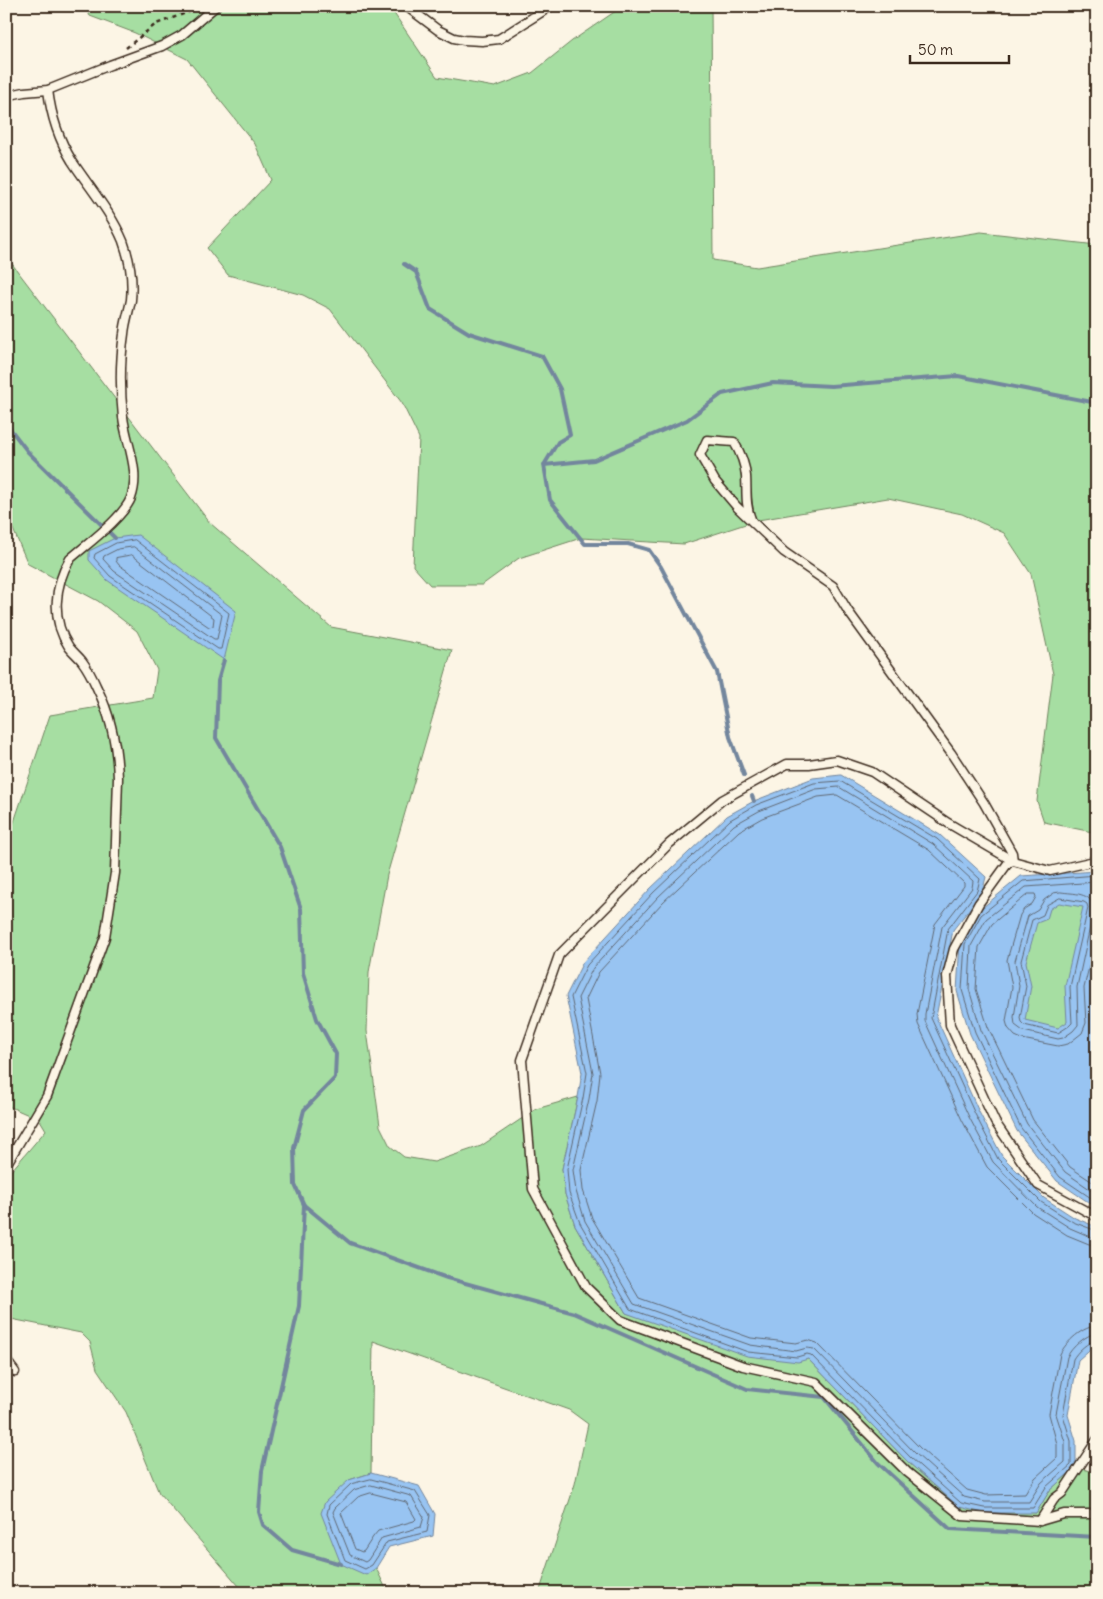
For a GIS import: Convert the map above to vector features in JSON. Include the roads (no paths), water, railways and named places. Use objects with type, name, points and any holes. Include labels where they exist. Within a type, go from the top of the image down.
[{"type":"lane","points":[[6,96],[48,90],[162,46],[182,35],[216,6]]},
{"type":"lane","points":[[406,6],[438,30],[454,38],[482,41],[499,39],[551,6]]},
{"type":"lane","points":[[6,1165],[47,1096],[108,924],[116,860],[118,778],[115,747],[108,717],[98,689],[83,662],[68,645],[63,635],[58,619],[56,602],[60,580],[70,559],[123,512],[132,495],[134,478],[133,464],[125,430],[121,388],[124,334],[132,292],[129,261],[123,241],[113,223],[71,160],[64,146],[54,117],[48,90]]},
{"type":"lane","points":[[751,520],[747,510],[746,473],[739,450],[734,442],[708,440],[700,455],[715,481],[737,507],[784,552],[833,586],[848,611],[984,803],[1012,853],[1013,861]]},
{"type":"lane","points":[[1097,863],[1090,862],[1050,871],[1013,861],[948,823],[872,772],[837,760],[809,764],[787,764],[722,800],[669,844],[560,955],[522,1060],[533,1189],[586,1287],[620,1320],[743,1366],[816,1382],[907,1472],[962,1516],[1040,1520],[1064,1514],[1097,1514]]},
{"type":"lane","points":[[1013,861],[1008,863],[979,903],[954,950],[947,976],[950,1025],[995,1122],[1038,1185],[1097,1217]]},
{"type":"lane","points":[[6,1360],[15,1372]]},
{"type":"lane","points":[[1040,1520],[1054,1499],[1062,1493],[1097,1440]]},
{"type":"water","points":[[151,6],[199,6],[182,13]]},
{"type":"water","points":[[138,535],[236,611],[224,660],[107,580],[89,560],[89,551],[115,538]]},
{"type":"water","points":[[841,775],[940,835],[986,877],[982,893],[953,930],[936,1017],[979,1112],[1002,1156],[1044,1198],[1075,1218],[1097,1227],[1097,1343],[1078,1360],[1068,1415],[1076,1441],[1076,1467],[1050,1490],[1036,1513],[984,1513],[959,1507],[908,1462],[808,1359],[798,1362],[747,1356],[626,1313],[575,1225],[565,1194],[562,1169],[582,1073],[566,996],[583,962],[650,889],[727,816],[754,801],[813,778]]},
{"type":"water","points":[[1097,871],[1097,1208],[1057,1181],[1017,1131],[970,1034],[957,991],[960,942],[977,912],[1021,876]],"holes":[[[1059,903],[1083,907],[1065,986],[1067,1022],[1058,1028],[1025,1020],[1031,986],[1026,962],[1037,923],[1047,919],[1050,909]]]},
{"type":"water","points":[[371,1473],[419,1486],[435,1514],[433,1536],[389,1547],[376,1568],[366,1575],[341,1564],[321,1513],[325,1502],[349,1480]]},
{"type":"waterway","points":[[404,264],[416,272],[430,309],[469,333],[542,356],[560,389],[570,435],[558,442],[544,465],[550,500],[585,544],[628,544],[649,550],[661,567],[717,672],[730,737],[744,775]]},
{"type":"waterway","points":[[544,465],[594,460],[687,420],[722,394],[773,383],[831,386],[958,376],[1097,403]]},
{"type":"waterway","points":[[6,418],[11,430],[28,452],[115,538]]},
{"type":"waterway","points":[[224,660],[218,681],[216,738],[280,847],[301,909],[303,973],[317,1019],[336,1054],[335,1078],[304,1110],[294,1148],[295,1185],[304,1205],[350,1243],[447,1278],[574,1313],[747,1389],[824,1397],[878,1463],[950,1529],[1097,1537]]},
{"type":"waterway","points":[[752,796],[754,801]]},
{"type":"waterway","points":[[304,1205],[299,1306],[262,1471],[259,1512],[263,1525],[292,1550],[341,1564]]}]
